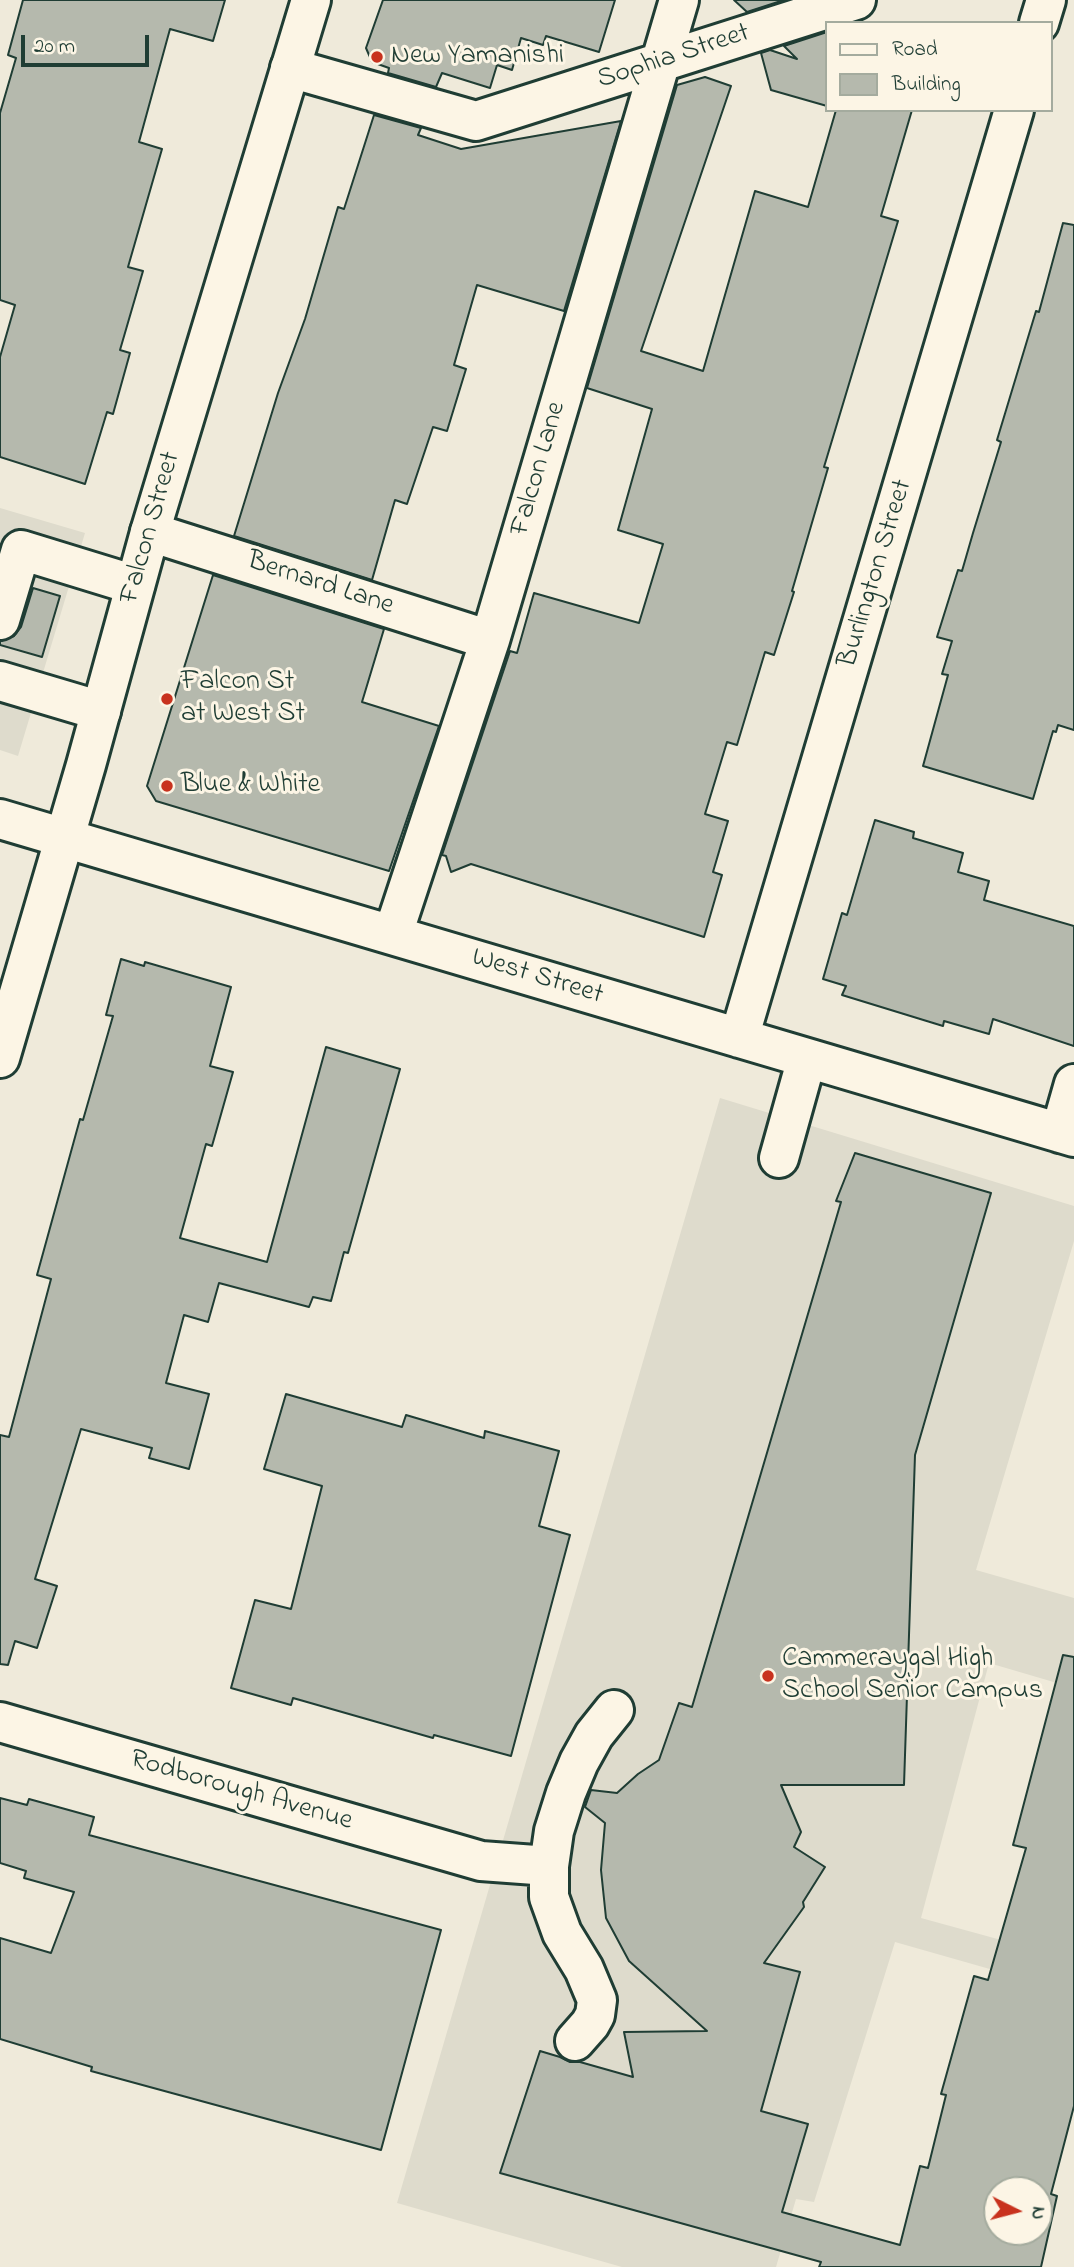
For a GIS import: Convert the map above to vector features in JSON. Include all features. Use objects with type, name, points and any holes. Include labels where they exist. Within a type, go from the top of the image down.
[{"type":"street","name":"Falcon Street","points":[[0,1058],[101,712],[150,532],[311,0]]},
{"type":"street","name":"Falcon Lane","points":[[393,934],[490,640],[679,0]]},
{"type":"street","name":"Sophia Street","points":[[290,68],[476,121],[856,0]]},
{"type":"street","points":[[1040,21],[1046,0]]},
{"type":"street","name":"Burlington Street","points":[[739,1038],[1013,112]]},
{"type":"street","name":"Bernard Lane","points":[[150,532],[490,640]]},
{"type":"street","points":[[0,621],[21,550],[135,585]]},
{"type":"street","points":[[0,681],[101,712]]},
{"type":"street","name":"West Street","points":[[0,819],[1067,1135]]},
{"type":"street","points":[[779,1158],[807,1059]]},
{"type":"street","points":[[1067,1135],[1074,1084]]},
{"type":"street","points":[[575,2041],[595,2015],[597,2000],[584,1969],[562,1933],[550,1897],[549,1866],[554,1831],[566,1793],[594,1735],[614,1710]]},
{"type":"street","name":"Rodborough Avenue","points":[[0,1722],[481,1861],[549,1866]]},
{"type":"shaded area","points":[[0,508],[85,533],[18,756],[0,750]]},
{"type":"shaded area","name":"Cammeraygal High School Senior Campus","points":[[720,1098],[1074,1206],[1074,1241],[976,1570],[1074,1598],[1074,1688],[989,1663],[921,1918],[1074,1960],[1074,1993],[895,1942],[814,2202],[796,2199],[776,2267],[622,2267],[397,2203]]},
{"type":"building","points":[[23,0],[225,0],[213,41],[170,29],[139,142],[162,149],[128,267],[143,271],[120,350],[130,353],[113,414],[107,412],[85,484],[0,457],[0,357],[15,305],[0,300],[0,113],[16,58],[8,55]]},
{"type":"building","points":[[383,0],[615,0],[599,52],[546,36],[543,45],[521,38],[512,70],[497,65],[490,88],[442,73],[436,87],[388,73],[389,68],[372,62],[366,48]]},
{"type":"building","points":[[734,0],[784,0],[747,12]]},
{"type":"building","points":[[825,33],[825,105],[771,90],[761,53],[770,50],[797,59],[784,46]]},
{"type":"building","points":[[705,77],[731,86],[641,351],[703,371],[755,191],[808,207],[835,112],[911,112],[881,216],[898,221],[824,467],[828,468],[792,591],[794,592],[774,655],[765,652],[737,745],[727,742],[705,814],[728,821],[713,872],[722,875],[704,937],[471,864],[451,872],[446,856],[442,855],[510,651],[517,653],[534,593],[639,623],[663,544],[618,530],[652,409],[587,388],[677,85]]},
{"type":"building","points":[[374,115],[421,128],[418,135],[461,149],[621,121],[564,311],[477,285],[454,365],[466,369],[447,431],[433,427],[407,504],[395,500],[372,580],[234,536],[278,393],[305,319],[338,207],[344,209]]},
{"type":"building","points":[[1063,223],[1074,225],[1074,730],[1058,725],[1056,732],[1053,731],[1033,799],[923,766],[948,675],[942,674],[952,641],[937,637],[958,570],[962,571],[1001,442],[997,440],[1036,311],[1039,312]]},
{"type":"building","points":[[213,575],[384,629],[362,702],[439,726],[389,871],[156,801],[147,786]]},
{"type":"building","points":[[33,588],[60,596],[42,657],[0,645],[0,641],[14,636],[21,627]]},
{"type":"building","points":[[875,820],[914,832],[913,838],[963,853],[958,872],[989,881],[984,900],[1074,926],[1074,1046],[993,1019],[989,1034],[944,1021],[943,1026],[842,995],[846,986],[823,979],[842,913],[847,915]]},
{"type":"building","points":[[121,959],[144,966],[145,962],[231,987],[210,1066],[233,1072],[212,1146],[206,1144],[180,1238],[267,1262],[326,1047],[400,1069],[348,1253],[344,1252],[331,1301],[313,1297],[309,1307],[219,1283],[208,1322],[184,1315],[166,1383],[209,1394],[189,1469],[149,1458],[152,1448],[81,1429],[35,1579],[57,1586],[37,1648],[15,1641],[8,1665],[0,1664],[0,1435],[9,1437],[51,1279],[37,1275],[80,1119],[83,1120],[113,1016],[106,1015]]},
{"type":"building","points":[[855,1153],[991,1193],[915,1455],[904,1785],[781,1785],[801,1832],[794,1847],[825,1867],[803,1902],[804,1907],[764,1963],[800,1972],[761,2111],[808,2124],[782,2212],[900,2245],[920,2166],[928,2168],[946,2095],[941,2094],[974,1976],[988,1980],[1026,1848],[1013,1845],[1063,1655],[1074,1657],[1074,2106],[1053,2186],[1053,2176],[983,2176],[983,2246],[1046,2246],[1041,2267],[819,2267],[821,2262],[500,2173],[540,2051],[570,2062],[580,2062],[633,2077],[624,2032],[707,2031],[629,1961],[606,1918],[601,1870],[605,1823],[585,1807],[591,1790],[617,1793],[659,1760],[679,1703],[692,1707],[841,1202],[836,1201]]},
{"type":"building","points":[[286,1394],[402,1427],[406,1415],[484,1438],[485,1431],[559,1451],[539,1526],[570,1535],[511,1756],[434,1735],[433,1738],[293,1698],[291,1705],[231,1688],[255,1600],[291,1609],[322,1486],[264,1469]]},
{"type":"building","points":[[0,1798],[27,1805],[29,1799],[94,1817],[89,1835],[441,1930],[381,2150],[91,2071],[92,2067],[0,2039],[0,1938],[51,1953],[74,1892],[24,1878],[26,1871],[0,1863]]},
{"type":"building","points":[[1053,2195],[1057,2196],[1053,2214]]},
{"type":"place","name":"New Yamanishi","points":[[377,57]]},
{"type":"place","name":"Falcon St at West St","points":[[167,699]]},
{"type":"place","name":"Blue & White","points":[[167,786]]},
{"type":"place","name":"Cammeraygal High School Senior Campus","points":[[768,1676]]}]
